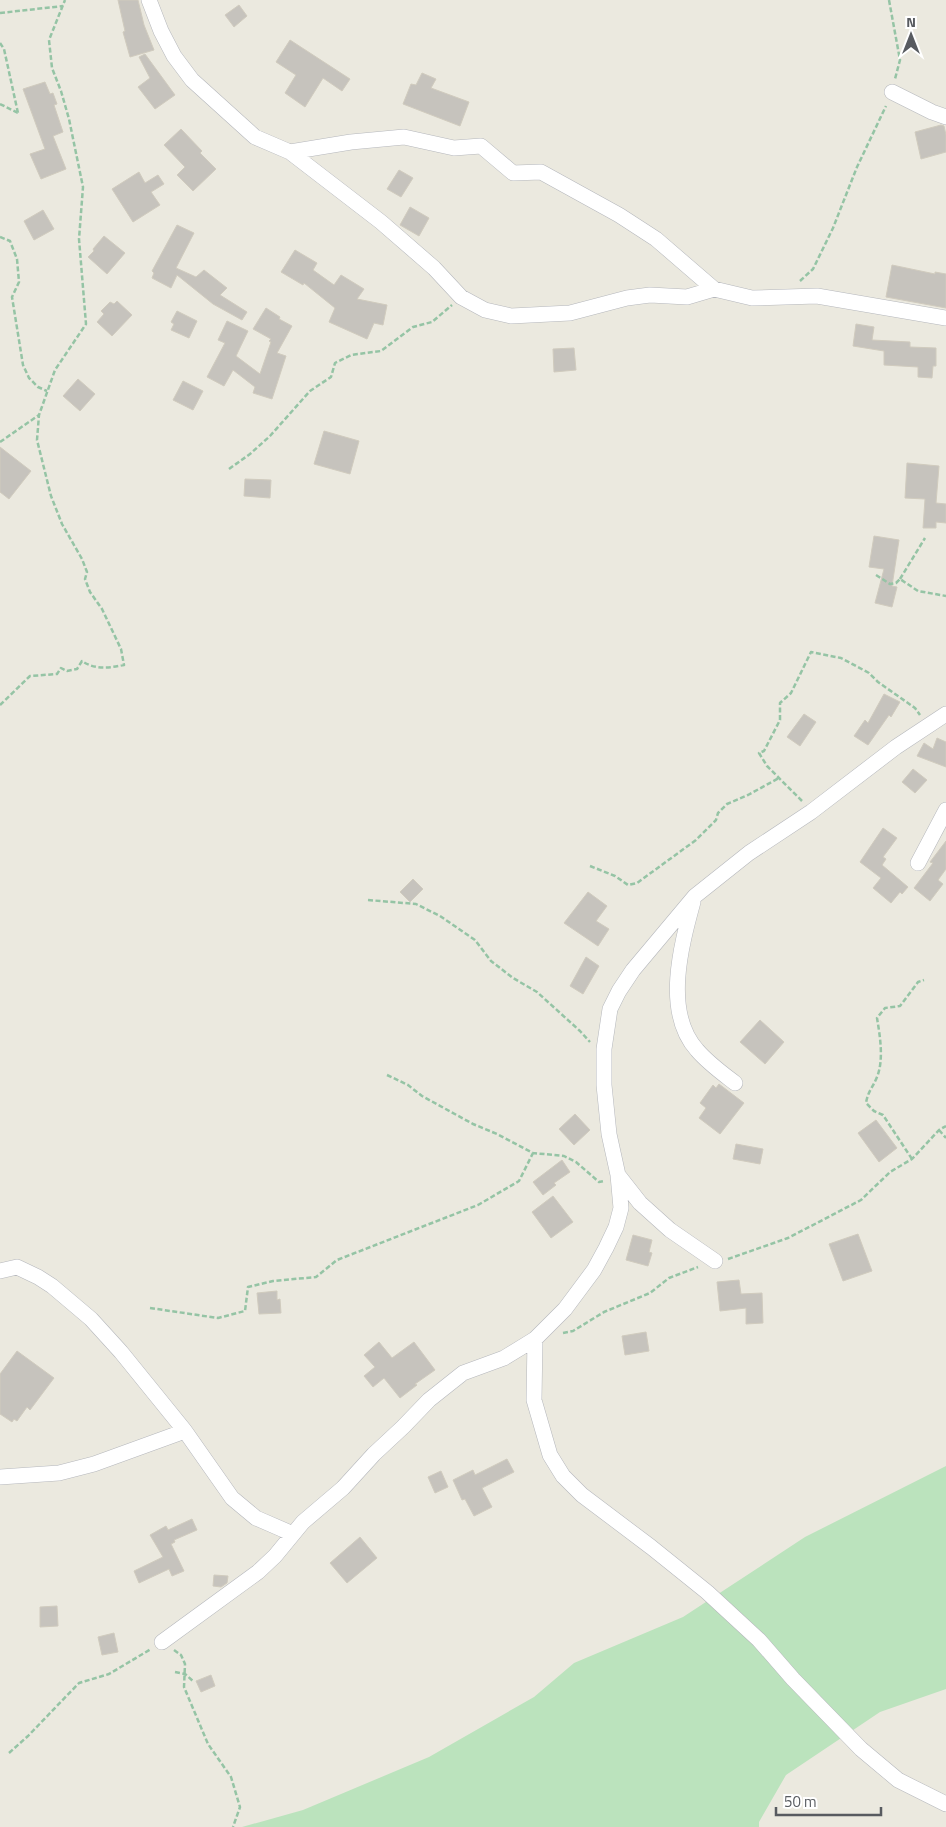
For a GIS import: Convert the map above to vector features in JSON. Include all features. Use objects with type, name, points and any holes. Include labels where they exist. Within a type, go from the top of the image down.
[{"type":"street","points":[[150,0],[161,30],[174,56],[192,80],[255,137],[290,152],[381,222],[434,268],[461,298],[485,310],[511,316],[570,313],[628,298],[650,295],[686,298],[714,289]]},
{"type":"street","points":[[892,92],[946,117]]},
{"type":"street","points":[[290,152],[351,142],[404,137],[454,148],[481,146],[513,173],[541,172],[619,215],[656,239],[714,289],[752,298],[817,296],[946,318]]},
{"type":"street","points":[[162,1642],[258,1572],[275,1556],[303,1522],[343,1488],[374,1454],[409,1422],[429,1400],[464,1373],[504,1358],[535,1339],[565,1310],[594,1270],[616,1227],[621,1208],[618,1175],[609,1134],[604,1086],[604,1048],[610,1009],[619,991],[633,970],[695,896],[749,853],[811,812],[896,747],[946,714]]},
{"type":"street","points":[[918,863],[946,810]]},
{"type":"street","points":[[695,896],[679,959],[677,975],[680,1009],[685,1031],[696,1050],[735,1083]]},
{"type":"street","points":[[618,1175],[646,1208],[670,1230],[715,1261]]},
{"type":"street","points":[[0,1271],[16,1268],[38,1277],[91,1318],[185,1431],[232,1498],[256,1518],[293,1534]]},
{"type":"street","points":[[535,1339],[534,1400],[550,1455],[562,1476],[582,1496],[665,1558],[746,1628],[759,1640],[792,1679],[861,1749],[898,1780],[946,1804]]},
{"type":"street","points":[[0,1477],[59,1473],[94,1464],[185,1431]]},
{"type":"path","points":[[0,705],[30,676],[56,674],[61,668],[66,671],[77,669],[82,661],[87,665],[102,668],[124,666],[121,649],[102,609],[90,592],[85,579],[87,572],[82,559],[62,524],[51,496],[36,440],[39,415],[55,370],[86,324],[79,239],[83,188],[69,119],[52,68],[49,40],[65,0]]},
{"type":"path","points":[[784,296],[813,269],[833,228],[857,168],[892,92],[900,60],[889,0]]},
{"type":"path","points":[[0,13],[64,5]]},
{"type":"path","points":[[0,43],[4,49],[18,113],[0,104]]},
{"type":"path","points":[[0,237],[10,241],[16,259],[19,282],[12,297],[23,365],[29,378],[38,387],[46,391]]},
{"type":"path","points":[[229,469],[270,436],[310,391],[331,377],[335,363],[351,355],[381,351],[414,327],[432,322],[461,298]]},
{"type":"path","points":[[0,442],[39,415]]},
{"type":"path","points":[[876,575],[890,584],[896,583],[925,538]]},
{"type":"path","points":[[900,579],[918,591],[946,596]]},
{"type":"path","points":[[811,812],[767,766],[759,753],[764,751],[773,736],[780,720],[780,703],[791,693],[811,652],[841,658],[869,673],[878,682],[915,708],[929,726]]},
{"type":"path","points":[[590,866],[615,876],[628,885],[637,883],[696,840],[716,820],[718,813],[727,804],[779,778]]},
{"type":"path","points":[[368,900],[416,904],[440,916],[475,940],[491,961],[513,978],[537,992],[590,1042],[599,1043],[604,1048]]},
{"type":"path","points":[[912,1159],[883,1115],[874,1112],[866,1103],[868,1092],[877,1077],[880,1059],[881,1038],[877,1018],[885,1008],[900,1006],[918,982],[924,980]]},
{"type":"path","points":[[387,1076],[408,1086],[422,1096],[473,1124],[498,1134],[533,1153],[564,1156],[576,1162],[599,1182],[618,1175]]},
{"type":"path","points":[[559,1333],[573,1331],[604,1312],[650,1294],[669,1278],[715,1261],[737,1257],[788,1238],[861,1200],[890,1172],[912,1159],[939,1130],[946,1126]]},
{"type":"path","points":[[939,1130],[946,1138]]},
{"type":"path","points":[[150,1308],[218,1318],[245,1311],[248,1287],[273,1281],[316,1277],[338,1260],[478,1205],[519,1181],[533,1153]]},
{"type":"path","points":[[9,1753],[79,1683],[109,1674],[162,1642],[181,1655],[185,1664],[184,1687],[208,1744],[231,1777],[240,1807],[232,1827]]},
{"type":"path","points":[[175,1672],[185,1674],[194,1682]]},
{"type":"green space","points":[[946,1466],[946,1689],[880,1712],[786,1775],[759,1822],[759,1827],[242,1827],[303,1810],[429,1757],[534,1697],[574,1663],[683,1617],[805,1537]]},
{"type":"building","points":[[118,0],[138,0],[144,25],[154,50],[130,57],[123,32],[125,31]]},
{"type":"building","points":[[239,5],[247,16],[234,27],[225,15]]},
{"type":"building","points":[[290,40],[350,79],[342,91],[323,78],[305,107],[285,93],[296,75],[276,62]]},
{"type":"building","points":[[145,54],[175,95],[155,109],[138,87],[150,78],[139,57]]},
{"type":"building","points":[[422,73],[436,79],[431,88],[469,102],[460,126],[403,104],[411,84],[416,85]]},
{"type":"building","points":[[45,82],[50,94],[53,93],[57,104],[54,105],[63,132],[53,136],[66,169],[41,179],[30,154],[45,149],[23,89]]},
{"type":"building","points":[[941,125],[944,126],[946,135],[946,152],[921,159],[915,132]]},
{"type":"building","points":[[181,129],[202,151],[200,153],[216,169],[193,191],[177,175],[185,167],[164,145]]},
{"type":"building","points":[[399,170],[413,178],[401,197],[387,189]]},
{"type":"building","points":[[139,172],[145,183],[158,175],[164,184],[151,192],[160,205],[133,222],[112,189]]},
{"type":"building","points":[[410,207],[429,218],[419,236],[400,225]]},
{"type":"building","points":[[43,210],[54,229],[34,240],[24,221]]},
{"type":"building","points":[[177,225],[194,233],[176,268],[196,277],[204,270],[227,288],[220,295],[247,312],[242,320],[213,304],[177,275],[171,288],[152,278],[154,273],[152,271]]},
{"type":"building","points":[[104,236],[125,253],[107,274],[88,257]]},
{"type":"building","points":[[295,250],[317,263],[313,270],[334,285],[341,275],[364,289],[357,299],[387,305],[383,325],[374,323],[367,339],[329,322],[335,308],[304,283],[303,285],[281,272]]},
{"type":"building","points":[[892,265],[935,274],[935,272],[946,274],[946,308],[886,297]]},
{"type":"building","points":[[117,301],[132,315],[112,336],[97,322],[104,314],[101,311],[110,302],[114,304]]},
{"type":"building","points":[[266,308],[280,317],[279,319],[292,326],[277,353],[286,356],[272,399],[253,393],[255,387],[233,370],[224,386],[207,377],[225,343],[218,340],[227,321],[248,331],[236,356],[260,374],[271,339],[253,329]]},
{"type":"building","points":[[177,311],[197,321],[189,338],[171,330],[174,324],[171,322]]},
{"type":"building","points":[[856,324],[874,327],[872,340],[910,342],[910,347],[936,348],[936,366],[933,366],[932,378],[918,377],[918,367],[884,365],[884,351],[853,346]]},
{"type":"building","points":[[574,348],[576,370],[554,372],[553,349]]},
{"type":"building","points":[[78,379],[95,394],[80,411],[63,396]]},
{"type":"building","points":[[183,381],[203,391],[193,410],[173,400]]},
{"type":"building","points":[[324,431],[359,441],[350,474],[314,464]]},
{"type":"building","points":[[0,447],[31,471],[9,499],[0,492]]},
{"type":"building","points":[[907,463],[939,466],[936,503],[946,504],[946,523],[936,522],[936,528],[923,528],[925,499],[905,498]]},
{"type":"building","points":[[245,479],[271,480],[270,498],[244,496]]},
{"type":"building","points":[[874,536],[899,540],[892,586],[897,587],[892,607],[875,603],[884,569],[869,567]]},
{"type":"building","points":[[884,694],[900,702],[891,717],[889,715],[868,745],[854,736],[865,720],[868,723]]},
{"type":"building","points":[[804,714],[816,722],[800,746],[787,737]]},
{"type":"building","points":[[937,738],[946,742],[946,767],[917,756],[924,743],[933,749]]},
{"type":"building","points":[[913,769],[927,780],[915,793],[902,782]]},
{"type":"building","points":[[883,828],[897,838],[883,857],[886,859],[882,865],[908,887],[902,894],[900,892],[891,903],[873,888],[881,878],[860,862]]},
{"type":"building","points":[[946,841],[946,869],[938,880],[943,884],[930,901],[914,888],[933,863],[930,862]]},
{"type":"building","points":[[413,879],[423,889],[410,902],[400,892]]},
{"type":"building","points":[[588,892],[607,906],[596,921],[609,929],[598,946],[564,923]]},
{"type":"building","points":[[586,957],[599,966],[583,994],[570,986]]},
{"type":"building","points":[[760,1020],[784,1042],[765,1064],[740,1042]]},
{"type":"building","points":[[719,1084],[744,1103],[720,1134],[699,1118],[706,1108],[700,1103],[713,1085],[716,1088]]},
{"type":"building","points":[[575,1114],[590,1130],[574,1145],[559,1129]]},
{"type":"building","points":[[876,1120],[897,1148],[879,1162],[858,1133]]},
{"type":"building","points":[[736,1144],[763,1149],[760,1164],[733,1159]]},
{"type":"building","points":[[562,1160],[570,1172],[554,1183],[556,1185],[543,1195],[533,1182]]},
{"type":"building","points":[[553,1196],[573,1222],[551,1238],[532,1212]]},
{"type":"building","points":[[858,1234],[872,1271],[843,1281],[829,1244]]},
{"type":"building","points":[[633,1235],[652,1240],[649,1252],[652,1253],[648,1266],[626,1260]]},
{"type":"building","points":[[739,1280],[741,1294],[762,1293],[763,1323],[746,1324],[746,1308],[720,1311],[717,1282]]},
{"type":"building","points":[[277,1291],[277,1300],[280,1299],[281,1313],[259,1314],[257,1293]]},
{"type":"building","points":[[646,1332],[649,1351],[625,1355],[622,1336]]},
{"type":"building","points":[[379,1342],[392,1358],[414,1342],[435,1370],[415,1384],[417,1385],[400,1398],[384,1378],[373,1387],[364,1376],[375,1367],[364,1355]]},
{"type":"building","points":[[17,1351],[54,1378],[30,1410],[27,1407],[17,1421],[14,1419],[12,1422],[0,1414],[0,1374]]},
{"type":"building","points":[[507,1459],[514,1472],[482,1488],[492,1507],[474,1516],[465,1499],[462,1500],[453,1480],[473,1470],[475,1475]]},
{"type":"building","points":[[441,1471],[448,1487],[435,1493],[428,1477]]},
{"type":"building","points":[[192,1519],[197,1530],[174,1540],[175,1542],[171,1544],[184,1571],[172,1576],[169,1569],[139,1583],[134,1571],[163,1557],[150,1535],[166,1526],[168,1530]]},
{"type":"building","points":[[360,1537],[377,1558],[347,1583],[330,1563]]},
{"type":"building","points":[[214,1575],[228,1576],[227,1583],[221,1587],[213,1586]]},
{"type":"building","points":[[57,1606],[58,1626],[40,1627],[40,1607]]},
{"type":"building","points":[[114,1633],[118,1652],[102,1655],[98,1637]]},
{"type":"building","points":[[211,1675],[215,1686],[201,1692],[196,1681]]}]
